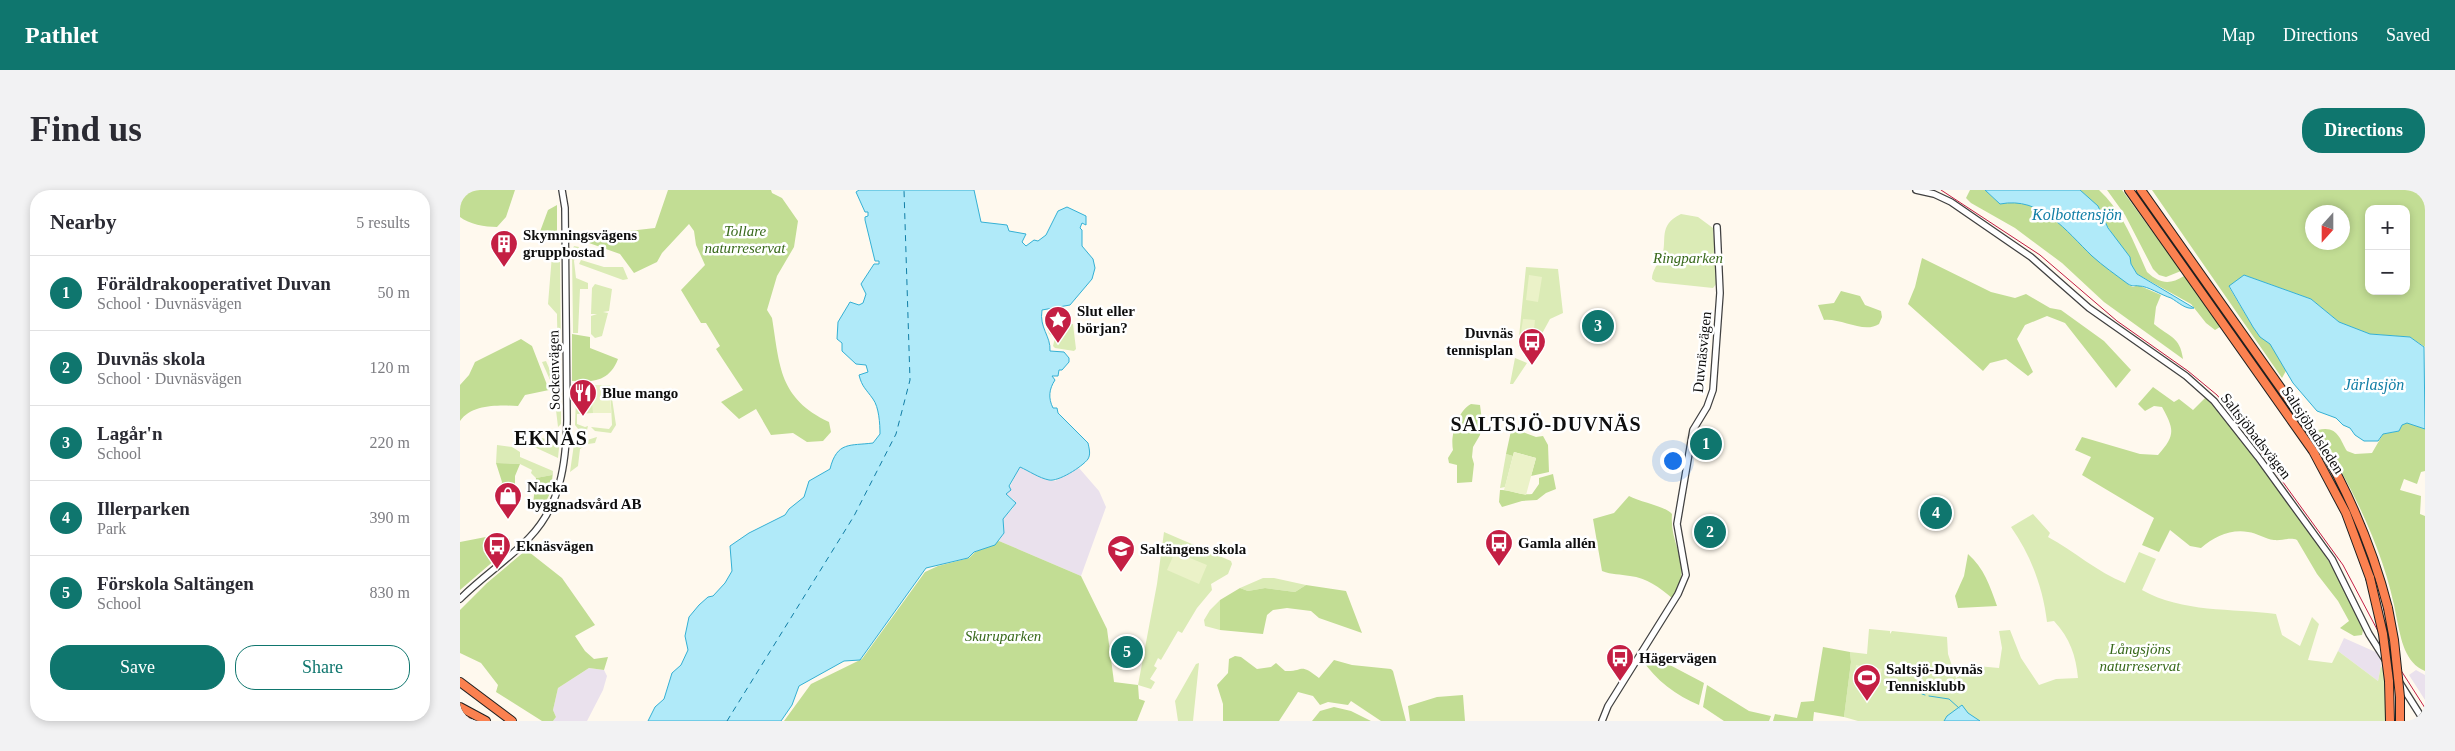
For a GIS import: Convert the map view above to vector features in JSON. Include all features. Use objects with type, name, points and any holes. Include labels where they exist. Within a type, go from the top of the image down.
[{"type":"highway","name":"Saltsjöbadsleden","points":[[2128,190],[2313,451],[2346,513],[2370,578],[2384,634],[2389,681],[2390,721]]},
{"type":"highway","name":"Saltsjöbadsleden","points":[[2141,190],[2321,445],[2341,479],[2369,541],[2388,608],[2394,640],[2400,697],[2400,721]]},
{"type":"highway","points":[[460,682],[512,721]]},
{"type":"highway","points":[[460,707],[486,721]]},
{"type":"highway","points":[[460,717],[467,721]]},
{"type":"street","name":"Sockenvägen","points":[[460,599],[528,539],[549,511],[559,487],[566,451],[567,424],[564,208],[562,190]]},
{"type":"street","name":"Saltsjöbadsvägen","points":[[1916,190],[1934,194],[1951,202],[2031,257],[2089,308],[2186,376],[2223,410],[2332,560],[2369,634],[2424,721]]},
{"type":"street","name":"Duvnäsvägen","points":[[1602,721],[1608,706],[1670,608],[1684,580],[1685,570],[1676,524],[1693,430],[1713,390],[1720,293],[1718,227]]},
{"type":"shaded area","points":[[1020,467],[1048,480],[1055,481],[1079,468],[1099,491],[1106,507],[1081,576],[999,541],[1004,533],[1003,519],[1013,508],[1014,500],[1006,494]]},
{"type":"shaded area","points":[[2344,638],[2380,654],[2381,666],[2378,681],[2338,651]]},
{"type":"shaded area","points":[[589,668],[604,670],[607,676],[603,690],[587,721],[553,721],[556,717],[553,710],[558,688]]},
{"type":"shaded area","points":[[2416,670],[2425,675],[2425,700],[2409,675]]},
{"type":"green space","points":[[460,190],[515,190],[506,217],[497,227],[477,225],[460,217]]},
{"type":"green space","name":"Tollare naturreservat","points":[[668,190],[771,190],[772,193],[782,198],[798,221],[794,247],[777,276],[767,310],[772,318],[780,366],[791,391],[800,403],[829,422],[831,432],[823,441],[807,442],[793,433],[771,435],[756,409],[739,419],[721,402],[743,390],[716,349],[720,346],[706,323],[701,323],[681,290],[705,265],[696,245],[694,231],[689,224],[662,253],[657,262],[634,273],[620,254],[589,243],[574,241],[576,237],[655,228]]},
{"type":"green space","points":[[1970,190],[1985,190],[2000,204],[2015,203],[2028,205],[2041,211],[2063,227],[2093,256],[2129,285],[2133,287],[2138,285],[2161,295],[2156,307],[2154,324],[2176,341],[2182,351],[2183,359],[2104,302],[2062,263],[2015,228],[1971,203],[1966,198]]},
{"type":"green space","points":[[2080,190],[2099,190],[2121,218],[2147,272],[2156,279],[2165,282],[2174,281],[2184,276],[2220,327],[2215,330],[2206,323],[2191,304],[2137,274],[2092,201]]},
{"type":"green space","points":[[2107,190],[2122,190],[2181,271],[2166,277],[2159,275],[2153,269],[2125,215]]},
{"type":"green space","points":[[2152,190],[2425,190],[2425,347],[2410,337],[2370,334],[2339,322],[2311,299],[2244,275],[2229,287],[2253,327],[2281,353],[2287,369],[2282,378]]},
{"type":"green space","points":[[557,205],[557,239],[538,237],[548,210]]},
{"type":"green space","name":"Ringparken","points":[[1681,214],[1698,217],[1713,228],[1717,283],[1713,288],[1656,282],[1652,279],[1654,270],[1663,252],[1668,224]]},
{"type":"green space","points":[[574,246],[579,247],[574,261],[576,278],[588,283],[588,289],[580,289],[578,333],[573,333],[572,251]]},
{"type":"green space","points":[[556,248],[559,249],[560,261],[561,357],[553,356],[558,351],[557,314],[548,304],[552,255]]},
{"type":"green space","points":[[1922,258],[1991,292],[2015,298],[2026,294],[2050,308],[2061,310],[2104,341],[2131,370],[2116,388],[2065,323],[2047,316],[2025,325],[2017,339],[2033,372],[2028,376],[2006,359],[1990,363],[1983,371],[1908,304],[1915,287]]},
{"type":"green space","points":[[581,260],[604,267],[623,267],[628,279],[623,280],[579,264]]},
{"type":"green space","points":[[1526,267],[1558,269],[1563,313],[1550,319],[1533,350],[1518,347]]},
{"type":"green space","points":[[1529,275],[1542,277],[1538,302],[1526,300]]},
{"type":"green space","points":[[595,284],[612,289],[609,311],[603,312],[608,313],[602,336],[595,338],[591,334],[591,316],[597,314],[591,314],[592,288]]},
{"type":"green space","points":[[1841,291],[1860,296],[1865,305],[1881,311],[1882,317],[1879,324],[1873,327],[1859,327],[1838,321],[1824,320],[1818,305],[1834,303]]},
{"type":"green space","points":[[1523,319],[1535,320],[1532,348],[1519,346]]},
{"type":"green space","points":[[1054,323],[1073,324],[1076,349],[1074,351],[1053,346],[1055,338],[1049,334],[1046,326]]},
{"type":"green space","points":[[572,334],[590,337],[590,348],[618,359],[610,372],[600,379],[593,381],[572,381]]},
{"type":"green space","points":[[521,339],[532,346],[549,390],[525,395],[518,406],[494,406],[471,411],[460,421],[460,385],[469,375],[475,362]]},
{"type":"green space","points":[[1515,358],[1527,363],[1513,384],[1510,384]]},
{"type":"green space","points":[[546,361],[555,382],[561,382],[561,424],[558,427],[556,410],[559,410],[559,400],[542,362]]},
{"type":"green space","points":[[592,385],[593,413],[577,414],[577,424],[585,427],[588,426],[587,430],[579,430],[575,425],[576,396],[581,386]]},
{"type":"green space","points":[[592,385],[610,385],[611,413],[593,413]]},
{"type":"green space","points":[[610,385],[616,425],[611,433],[595,431],[591,427],[609,429],[612,425]]},
{"type":"green space","points":[[2153,387],[2174,402],[2179,399],[2193,410],[2206,397],[2222,413],[2335,571],[2363,630],[2362,635],[2354,636],[2340,628],[2349,621],[2338,601],[2317,574],[2297,540],[2274,540],[2241,531],[2217,537],[2201,548],[2190,546],[2170,530],[2159,552],[2142,545],[2154,518],[2082,475],[2091,457],[2075,450],[2082,437],[2140,454],[2158,455],[2164,448],[2170,437],[2171,427],[2162,407],[2154,406],[2145,411],[2138,404]]},
{"type":"green space","points":[[1471,404],[1480,405],[1482,421],[1480,435],[1473,447],[1472,482],[1457,483],[1457,465],[1449,463],[1448,458],[1453,450],[1452,444],[1456,424],[1462,412]]},
{"type":"green space","points":[[2408,422],[2425,429],[2425,471],[2421,472],[2417,484],[2404,479],[2400,490],[2421,496],[2420,514],[2425,516],[2425,671],[2413,662],[2405,650],[2392,594],[2376,545],[2355,498],[2318,430],[2330,430],[2337,434],[2347,451],[2355,454],[2372,453],[2383,434],[2399,431],[2402,425]]},
{"type":"green space","points":[[1512,426],[1521,428],[1523,432],[1536,437],[1543,436],[1548,445],[1549,472],[1531,476],[1536,458],[1514,452],[1513,456],[1506,454]]},
{"type":"green space","points":[[548,435],[560,438],[558,458],[530,445],[531,437],[548,439]]},
{"type":"green space","points":[[597,437],[595,443],[588,444],[580,449],[578,466],[570,472],[574,444]]},
{"type":"green space","points":[[497,445],[512,447],[520,452],[520,457],[553,471],[552,475],[536,478],[531,473],[532,470],[520,464],[496,463]]},
{"type":"green space","points":[[1514,452],[1536,458],[1526,495],[1504,490]]},
{"type":"green space","points":[[1506,454],[1513,456],[1505,487],[1500,488]]},
{"type":"green space","points":[[496,463],[520,464],[515,476],[515,489],[508,489],[505,494],[499,491],[502,482]]},
{"type":"green space","points":[[553,471],[551,491],[541,512],[533,504],[536,478],[552,475]]},
{"type":"green space","points":[[1553,474],[1556,489],[1546,493],[1537,500],[1522,501],[1502,507],[1499,502],[1500,490],[1532,494],[1539,484],[1539,478]]},
{"type":"green space","points":[[1629,496],[1669,511],[1672,514],[1674,537],[1680,556],[1681,575],[1672,598],[1642,579],[1602,571],[1593,519],[1614,513]]},
{"type":"green space","points":[[1926,498],[1947,507],[1942,523],[1929,519],[1924,505]]},
{"type":"green space","name":"Långsjöns naturreservat","points":[[2033,514],[2050,533],[2048,537],[2105,573],[2125,583],[2139,552],[2156,559],[2142,590],[2174,603],[2276,614],[2282,635],[2300,646],[2312,617],[2319,624],[2308,660],[2332,663],[2338,651],[2378,681],[2381,666],[2385,674],[2385,721],[1980,721],[1961,713],[1951,714],[1944,721],[1858,721],[1844,717],[1851,662],[1850,652],[1867,654],[1869,629],[1890,631],[1890,634],[1892,631],[1947,637],[1948,654],[1956,678],[1977,666],[1999,668],[2002,648],[1999,631],[2010,630],[2021,658],[2039,685],[2056,679],[2078,678],[2076,662],[2071,648],[2060,627],[2054,621],[2047,622],[2035,572],[2011,527]]},
{"type":"green space","points":[[1164,532],[1231,561],[1232,564],[1228,574],[1211,584],[1212,590],[1197,608],[1182,633],[1178,631],[1161,660],[1158,658],[1154,666],[1157,668],[1150,679],[1155,682],[1151,689],[1138,685],[1157,584]]},
{"type":"green space","points":[[496,535],[510,539],[510,547],[460,590],[460,542]]},
{"type":"green space","name":"Skuruparken","points":[[999,541],[1081,576],[1107,629],[1114,682],[1138,685],[1139,699],[1145,701],[1137,721],[784,721],[811,684],[862,659],[925,572],[938,566],[969,558],[975,552]]},
{"type":"green space","points":[[525,551],[529,552],[562,578],[595,625],[575,636],[585,651],[594,659],[608,657],[604,670],[589,668],[558,688],[553,710],[556,717],[553,721],[542,721],[496,692],[498,685],[481,663],[460,653],[460,610],[487,583]]},
{"type":"green space","points":[[1175,552],[1207,565],[1199,584],[1167,570]]},
{"type":"green space","points":[[1968,554],[1982,571],[1997,606],[1958,608],[1955,596],[1964,576]]},
{"type":"green space","points":[[1263,578],[1274,578],[1306,585],[1295,592],[1265,588],[1248,591],[1240,588]]},
{"type":"green space","points":[[1306,585],[1346,591],[1362,633],[1319,618],[1311,611],[1287,608],[1273,610],[1267,615],[1263,634],[1220,630],[1220,600],[1240,588],[1248,591],[1265,588],[1295,592]]},
{"type":"green space","points":[[1220,600],[1220,630],[1205,626],[1204,620],[1210,610]]},
{"type":"green space","points":[[1823,647],[1850,652],[1851,662],[1844,717],[1814,712],[1813,721],[1773,721],[1775,714],[1797,718],[1801,702],[1814,701]]},
{"type":"green space","points":[[1647,653],[1704,683],[1699,705],[1675,692],[1653,674],[1642,659]]},
{"type":"green space","points":[[1235,656],[1241,657],[1257,669],[1271,667],[1276,663],[1285,671],[1304,669],[1319,678],[1334,660],[1352,665],[1391,669],[1406,721],[1381,721],[1351,701],[1348,705],[1328,702],[1320,705],[1313,696],[1298,692],[1279,721],[1223,721],[1223,704],[1217,685],[1228,673],[1229,659]]},
{"type":"green space","points":[[1199,663],[1193,721],[1178,721],[1175,701],[1196,664]]},
{"type":"green space","points":[[1856,665],[1882,669],[1879,683],[1854,679]]},
{"type":"green space","points":[[1707,685],[1749,711],[1771,716],[1769,721],[1724,721],[1703,707]]},
{"type":"green space","points":[[1463,695],[1465,721],[1410,721],[1408,706],[1437,697]]},
{"type":"green space","points":[[1334,707],[1351,711],[1371,721],[1312,721],[1320,711]]},
{"type":"water","points":[[859,190],[974,190],[981,222],[1007,225],[1009,231],[1026,234],[1022,242],[1026,246],[1046,235],[1058,211],[1067,207],[1086,216],[1086,225],[1082,223],[1080,228],[1082,230],[1082,246],[1093,259],[1095,268],[1092,279],[1070,305],[1042,310],[1042,322],[1049,341],[1050,351],[1064,352],[1069,358],[1069,362],[1062,370],[1059,370],[1058,376],[1052,376],[1055,380],[1051,387],[1051,404],[1053,408],[1057,408],[1058,413],[1088,443],[1089,457],[1075,470],[1053,480],[1042,478],[1020,467],[1009,486],[1011,490],[1006,494],[1016,503],[1003,519],[1004,533],[995,545],[974,552],[968,558],[926,568],[860,660],[844,661],[799,686],[792,705],[781,721],[648,721],[655,707],[664,699],[672,673],[681,665],[688,650],[685,636],[689,617],[708,597],[713,596],[725,583],[732,571],[730,546],[749,533],[785,515],[789,509],[804,497],[809,481],[830,469],[836,454],[841,449],[851,445],[873,443],[880,434],[877,406],[863,385],[859,375],[868,372],[866,365],[856,364],[842,351],[842,343],[837,339],[838,322],[850,302],[859,305],[863,303],[866,294],[861,284],[874,264],[879,264],[879,261],[875,261],[865,220],[868,212],[865,212],[856,192]]},
{"type":"water","name":"Kolbottensjön","points":[[1985,190],[2080,190],[2098,206],[2108,228],[2130,257],[2131,264],[2137,274],[2194,308],[2185,307],[2171,298],[2146,287],[2128,284],[2096,260],[2062,226],[2040,210],[2028,205],[2015,203],[2000,204]]},
{"type":"water","name":"Järlasjön","points":[[2244,275],[2311,299],[2339,322],[2370,334],[2410,337],[2424,347],[2425,429],[2407,423],[2402,425],[2399,431],[2383,434],[2378,441],[2364,441],[2336,418],[2317,411],[2293,383],[2270,344],[2260,337],[2229,286]]},
{"type":"water","points":[[1962,705],[1968,713],[1980,721],[1944,721],[1947,716]]},
{"type":"waterway","points":[[1929,696],[1949,699],[1959,708]]},
{"type":"ferry route","points":[[727,721],[854,516],[896,434],[910,380],[904,190]]},
{"type":"railway","points":[[1941,190],[2040,255],[2117,321],[2188,371],[2217,395],[2238,420],[2343,565],[2388,650],[2425,708]]},
{"type":"place","name":"Skymningsvägens gruppbostad","points":[[504,268]]},
{"type":"place","name":"Lagår'n","points":[[1598,326]]},
{"type":"place","name":"Slut eller början?","points":[[1058,344]]},
{"type":"place","name":"Duvnäs tennisplan","points":[[1532,366]]},
{"type":"place","name":"Blue mango","points":[[583,417]]},
{"type":"place","name":"Föräldrakooperativet Duvan","points":[[1706,444]]},
{"type":"place","name":"Illerparken","points":[[1936,513]]},
{"type":"place","name":"Nacka byggnadsvård AB","points":[[508,520]]},
{"type":"place","name":"Duvnäs skola","points":[[1710,532]]},
{"type":"place","name":"Gamla allén","points":[[1499,567]]},
{"type":"place","name":"Eknäsvägen","points":[[497,570]]},
{"type":"place","name":"Saltängens skola","points":[[1121,573]]},
{"type":"place","name":"Förskola Saltängen","points":[[1127,652]]},
{"type":"place","name":"Hägervägen","points":[[1620,682]]},
{"type":"place","name":"Saltsjö-Duvnäs Tennisklubb","points":[[1867,702]]},
{"type":"district","name":"SALTSJÖ-DUVNÄS","points":[[1546,424]]},
{"type":"district","name":"EKNÄS","points":[[551,438]]}]
